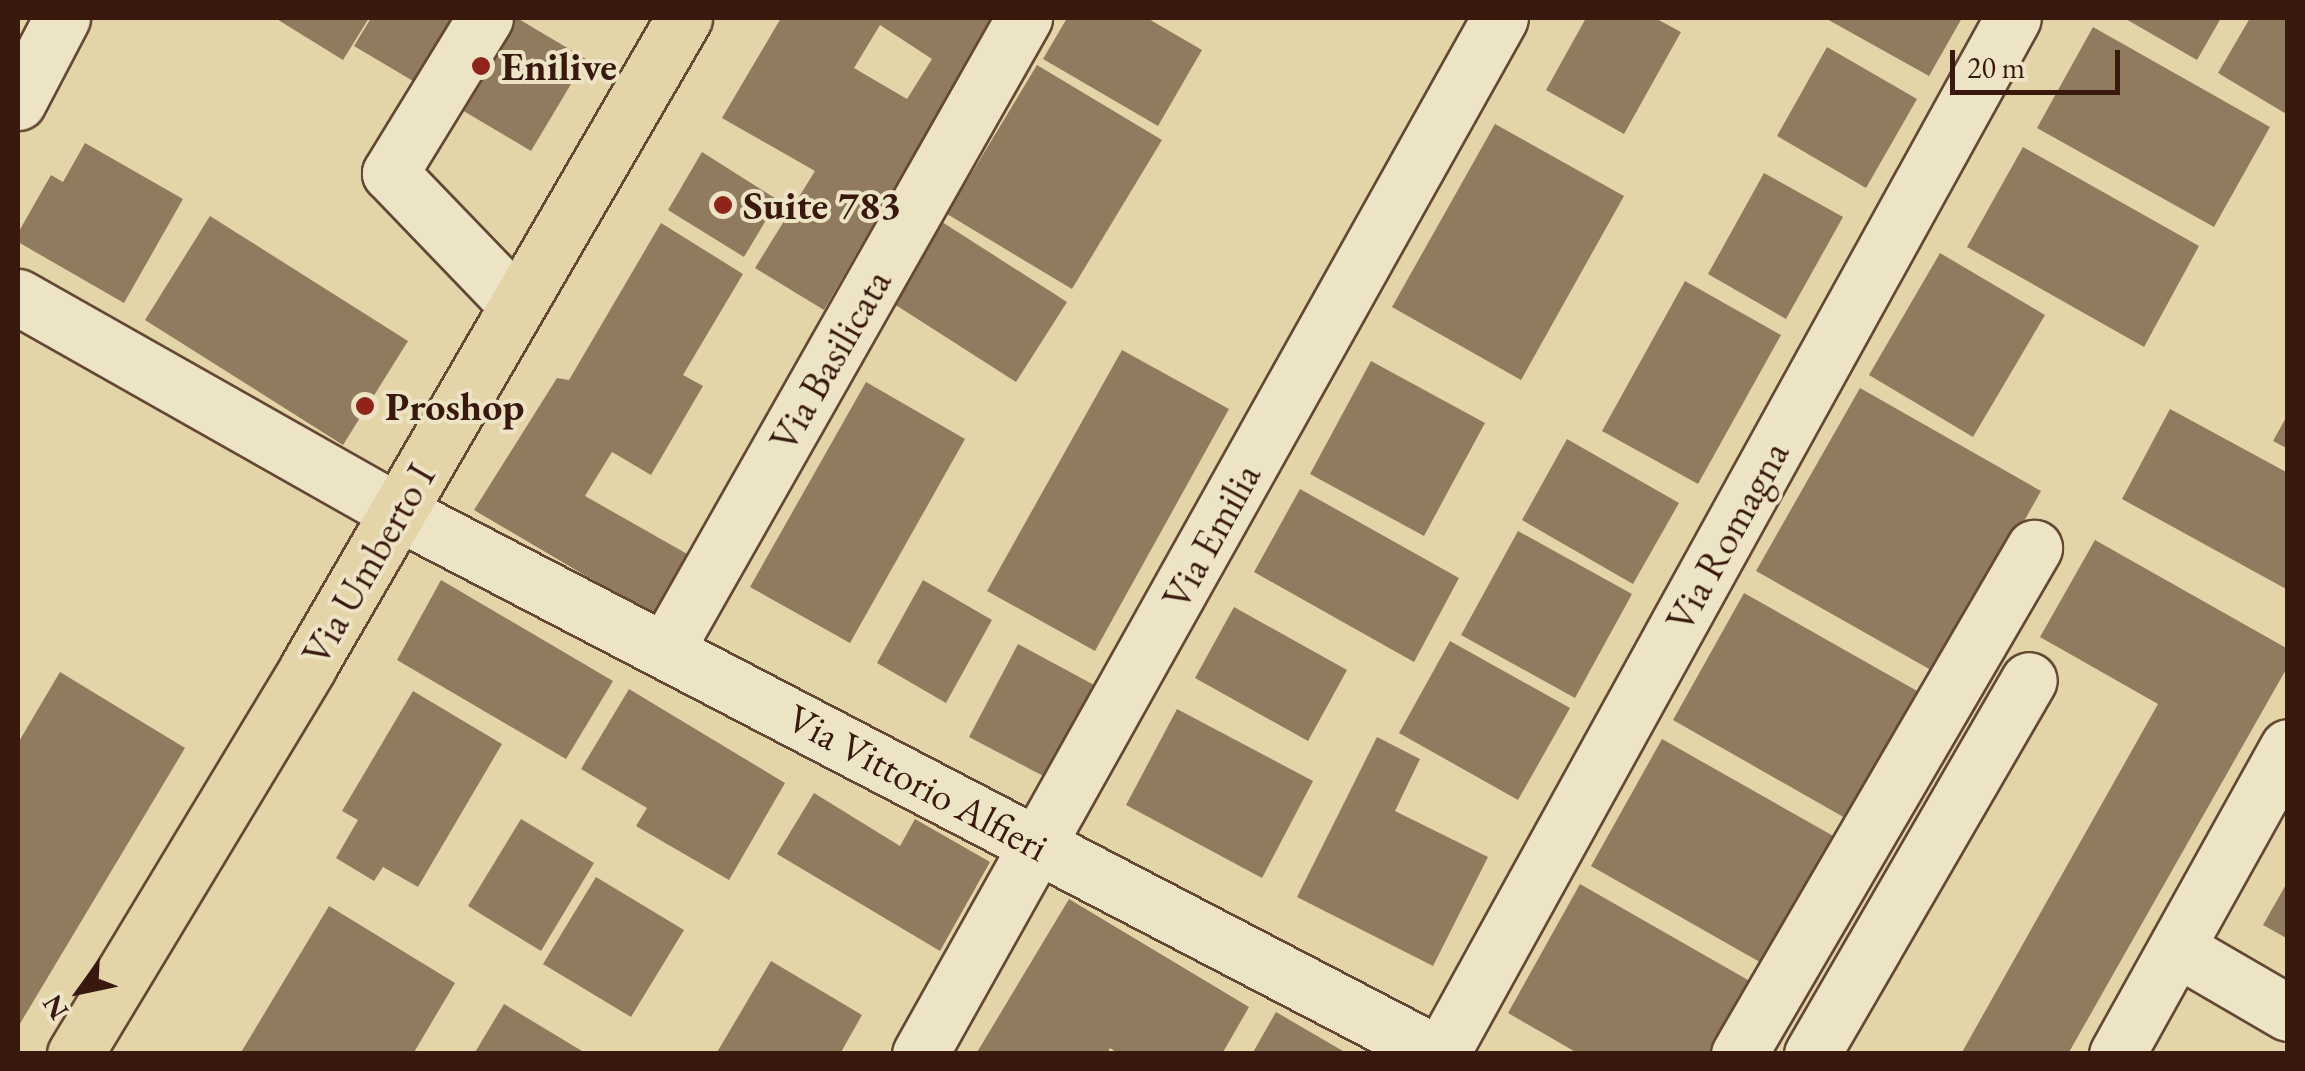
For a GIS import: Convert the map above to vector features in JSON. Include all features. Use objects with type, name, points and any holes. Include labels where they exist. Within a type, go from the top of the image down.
[{"type":"main road","name":"Via Umberto I","points":[[74,1054],[398,512],[684,18]]},
{"type":"street","points":[[18,102],[62,18]]},
{"type":"street","points":[[484,18],[390,174],[517,305]]},
{"type":"street","name":"Via Basilicata","points":[[665,650],[1024,18]]},
{"type":"street","name":"Via Emilia","points":[[920,1054],[1500,18]]},
{"type":"street","name":"Via Romagna","points":[[1439,1054],[2012,18]]},
{"type":"street","name":"Via Vittorio Alfieri","points":[[18,296],[398,512],[1439,1054]]},
{"type":"street","points":[[1739,1054],[2034,548]]},
{"type":"street","points":[[1812,1054],[2029,680]]},
{"type":"street","points":[[2117,1054],[2288,747]]},
{"type":"street","points":[[2178,949],[2288,1013]]},
{"type":"building","points":[[275,18],[369,18],[343,60]]},
{"type":"building","points":[[371,18],[517,18],[586,59],[531,151],[354,46]]},
{"type":"building","points":[[781,18],[993,18],[824,310],[755,268],[815,171],[722,118]],"holes":[[[880,25],[932,59],[907,99],[854,68]]]},
{"type":"building","points":[[1067,18],[1147,18],[1202,50],[1158,126],[1043,59]]},
{"type":"building","points":[[1586,18],[1655,18],[1681,32],[1624,134],[1546,90]]},
{"type":"building","points":[[1825,18],[1962,18],[1929,76]]},
{"type":"building","points":[[2124,18],[2221,18],[2197,60]]},
{"type":"building","points":[[2250,18],[2288,18],[2288,115],[2218,73]]},
{"type":"building","points":[[2093,27],[2270,127],[2214,227],[2037,128]]},
{"type":"building","points":[[1827,47],[1917,99],[1866,188],[1777,136]]},
{"type":"building","points":[[1037,65],[1162,140],[1072,289],[947,214]]},
{"type":"building","points":[[1495,124],[1624,196],[1521,380],[1392,307]]},
{"type":"building","points":[[85,143],[183,199],[124,303],[18,242],[18,233],[51,175],[63,182]]},
{"type":"building","points":[[2023,147],[2199,246],[2144,347],[1967,247]]},
{"type":"building","name":"Suite 783","points":[[702,152],[778,200],[744,257],[668,210]]},
{"type":"building","points":[[1764,173],[1843,217],[1786,319],[1708,274]]},
{"type":"building","points":[[210,216],[408,341],[343,445],[145,320]]},
{"type":"building","points":[[942,222],[1067,302],[1016,382],[891,302]]},
{"type":"building","points":[[661,223],[743,274],[683,375],[703,386],[651,475],[612,452],[585,496],[689,555],[654,616],[474,510],[557,378],[569,380]]},
{"type":"building","points":[[1940,253],[2045,315],[1973,437],[1869,375]]},
{"type":"building","points":[[1685,281],[1781,335],[1698,484],[1602,431]]},
{"type":"building","points":[[1122,350],[1229,409],[1095,651],[987,591]]},
{"type":"building","points":[[1371,361],[1485,423],[1424,536],[1310,474]]},
{"type":"building","points":[[866,382],[965,439],[850,643],[750,587]]},
{"type":"building","points":[[1860,388],[2041,491],[1938,674],[1756,571]]},
{"type":"building","points":[[2170,409],[2288,473],[2288,590],[2122,499]]},
{"type":"building","points":[[2288,414],[2288,449],[2273,441]]},
{"type":"building","points":[[1567,439],[1679,503],[1633,584],[1522,520]]},
{"type":"building","points":[[1300,489],[1459,578],[1414,662],[1254,572]]},
{"type":"building","points":[[1518,531],[1632,594],[1575,698],[1461,635]]},
{"type":"building","points":[[2095,540],[2288,649],[2288,666],[2068,1054],[1961,1054],[2158,704],[2040,637]]},
{"type":"building","points":[[441,580],[613,681],[566,759],[397,660]]},
{"type":"building","points":[[923,580],[992,620],[946,703],[877,663]]},
{"type":"building","points":[[1744,593],[1926,696],[1854,823],[1673,720]]},
{"type":"building","points":[[1234,607],[1347,670],[1308,741],[1195,678]]},
{"type":"building","points":[[1450,641],[1570,708],[1518,800],[1399,733]]},
{"type":"building","points":[[1018,644],[1096,686],[1047,778],[969,737]]},
{"type":"building","points":[[60,672],[185,748],[18,1027],[18,743]]},
{"type":"building","points":[[629,689],[785,783],[729,880],[636,826],[647,808],[581,769]]},
{"type":"building","points":[[413,691],[502,744],[418,887],[383,867],[374,881],[336,858],[358,820],[342,811]]},
{"type":"building","points":[[1177,709],[1313,781],[1262,878],[1126,805]]},
{"type":"building","points":[[1377,737],[1420,759],[1395,811],[1488,857],[1433,966],[1297,897]]},
{"type":"building","points":[[1662,739],[1844,842],[1772,969],[1591,866]]},
{"type":"building","points":[[814,793],[900,846],[915,819],[990,862],[940,951],[777,854]]},
{"type":"building","points":[[521,819],[594,863],[541,951],[468,906]]},
{"type":"building","points":[[596,877],[684,930],[631,1017],[543,964]]},
{"type":"building","points":[[2288,881],[2288,939],[2263,925]]},
{"type":"building","points":[[1580,884],[1762,988],[1725,1054],[1579,1054],[1508,1013]]},
{"type":"building","points":[[1069,899],[1249,1007],[1222,1054],[1119,1054],[1110,1048],[1107,1054],[976,1054]]},
{"type":"building","points":[[329,906],[455,983],[413,1054],[240,1054]]},
{"type":"building","points":[[771,961],[862,1015],[840,1054],[716,1054]]},
{"type":"building","points":[[504,1004],[587,1054],[474,1054]]},
{"type":"building","points":[[1276,1012],[1348,1054],[1252,1054]]},
{"type":"place","name":"Enilive","points":[[481,66]]},
{"type":"place","name":"Suite 783","points":[[723,205]]},
{"type":"place","name":"Proshop","points":[[365,406]]}]
